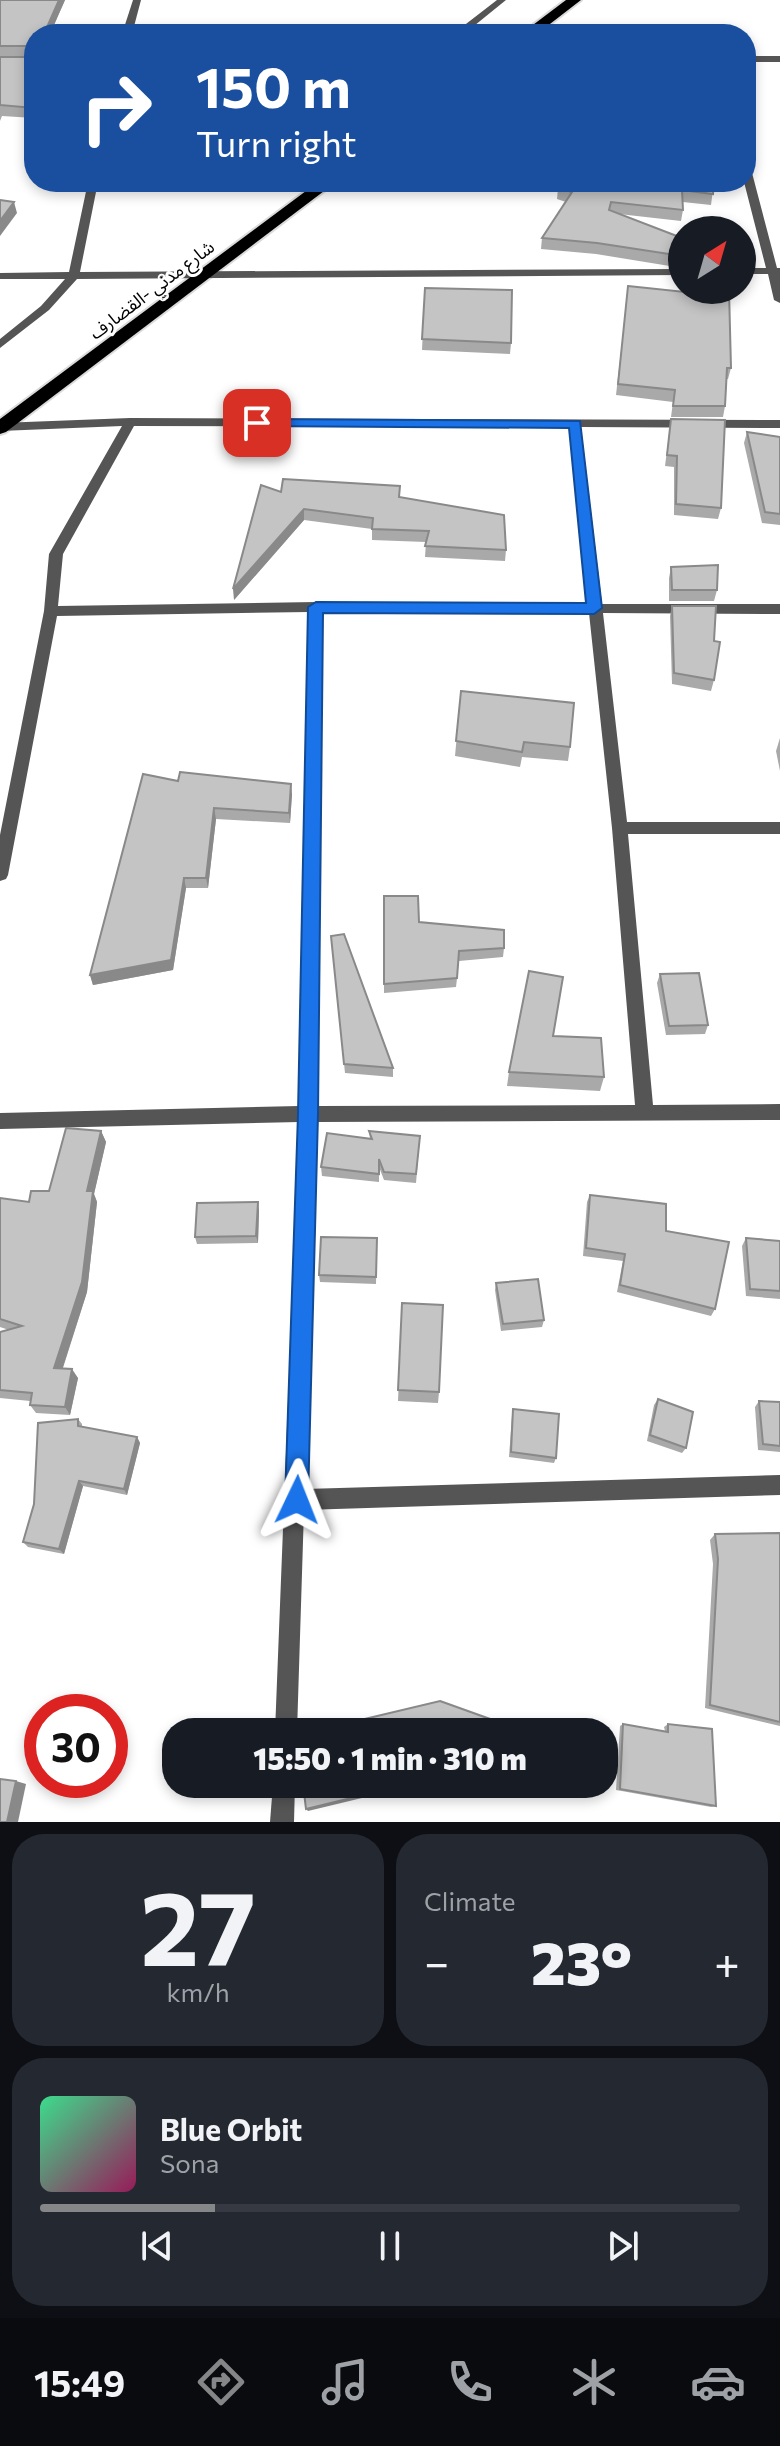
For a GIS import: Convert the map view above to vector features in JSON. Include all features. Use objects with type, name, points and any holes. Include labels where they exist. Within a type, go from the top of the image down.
[{"type":"highway","points":[[542,24],[574,0]]},
{"type":"highway","name":"شارع مدني -القضارف","points":[[1,427],[315,192]]},
{"type":"street","points":[[130,24],[137,0]]},
{"type":"street","points":[[471,24],[502,0]]},
{"type":"street","points":[[756,59],[780,59]]},
{"type":"street","points":[[0,345],[45,308],[74,276],[91,192]]},
{"type":"street","points":[[753,192],[776,271],[780,300]]},
{"type":"street","points":[[0,276],[668,272]]},
{"type":"street","points":[[0,875],[51,611],[56,554],[130,422]]},
{"type":"street","points":[[1,427],[130,422],[780,424]]},
{"type":"street","points":[[575,424],[620,828],[645,1113]]},
{"type":"street","points":[[51,611],[316,607],[780,609]]},
{"type":"street","points":[[287,1718],[297,1500],[308,1114],[316,607]]},
{"type":"street","points":[[620,828],[780,828]]},
{"type":"street","points":[[0,1121],[308,1114],[780,1112]]},
{"type":"street","points":[[297,1500],[780,1485]]},
{"type":"street","points":[[282,1822],[283,1798]]},
{"type":"building","points":[[0,0],[59,0],[48,24],[24,24],[24,46],[0,46]]},
{"type":"building","points":[[0,57],[24,57],[24,107],[0,105]]},
{"type":"building","points":[[572,192],[682,192],[683,210],[611,202],[609,210],[668,233],[668,254],[542,238]]},
{"type":"building","points":[[0,200],[14,202],[0,221]]},
{"type":"building","points":[[628,286],[668,290],[668,304],[729,304],[731,368],[727,368],[725,406],[673,406],[675,390],[618,384]]},
{"type":"building","points":[[425,288],[512,290],[511,343],[422,339]]},
{"type":"building","points":[[671,419],[725,420],[721,508],[676,504],[677,456],[667,455]]},
{"type":"building","points":[[747,432],[780,437],[780,514],[765,512]]},
{"type":"building","points":[[283,479],[400,486],[399,497],[504,515],[506,550],[425,546],[429,531],[372,529],[373,518],[304,509],[233,589],[261,485],[281,492]]},
{"type":"building","points":[[718,565],[717,590],[672,590],[671,567]]},
{"type":"building","points":[[672,606],[716,606],[714,641],[720,642],[714,680],[674,673]]},
{"type":"building","points":[[461,691],[574,703],[570,747],[524,742],[522,752],[456,741]]},
{"type":"building","points":[[180,772],[291,784],[289,813],[214,808],[206,878],[184,878],[171,960],[90,975],[143,774],[178,781]]},
{"type":"building","points":[[384,896],[418,896],[419,922],[504,930],[504,948],[459,951],[457,978],[384,984]]},
{"type":"building","points":[[344,934],[393,1068],[344,1064],[331,936]]},
{"type":"building","points":[[529,971],[563,977],[553,1036],[601,1038],[604,1077],[509,1072]]},
{"type":"building","points":[[699,973],[708,1025],[669,1026],[660,974]]},
{"type":"building","points":[[66,1128],[101,1131],[87,1191],[93,1191],[82,1282],[54,1368],[72,1369],[65,1407],[30,1405],[32,1393],[0,1390],[0,1332],[22,1326],[0,1319],[0,1198],[29,1202],[31,1191],[49,1191]]},
{"type":"building","points":[[369,1131],[420,1136],[416,1174],[384,1172],[379,1159],[379,1174],[321,1167],[327,1133],[372,1139]]},
{"type":"building","points":[[590,1195],[666,1204],[666,1231],[729,1242],[715,1309],[620,1285],[625,1254],[586,1248]]},
{"type":"building","points":[[258,1202],[256,1236],[195,1237],[197,1203]]},
{"type":"building","points":[[321,1237],[377,1238],[376,1277],[319,1275]]},
{"type":"building","points":[[746,1238],[780,1241],[780,1291],[750,1289]]},
{"type":"building","points":[[538,1279],[544,1320],[503,1324],[496,1283]]},
{"type":"building","points":[[402,1303],[443,1305],[439,1392],[398,1390]]},
{"type":"building","points":[[658,1399],[693,1412],[686,1448],[650,1435]]},
{"type":"building","points":[[759,1401],[780,1402],[780,1446],[763,1444]]},
{"type":"building","points":[[513,1409],[559,1414],[556,1458],[511,1452]]},
{"type":"building","points":[[78,1419],[78,1426],[137,1437],[124,1489],[79,1481],[59,1549],[23,1542],[34,1504],[38,1423]]},
{"type":"building","points":[[780,1533],[780,1722],[710,1705],[718,1559],[715,1534]]},
{"type":"building","points":[[440,1701],[487,1718],[369,1718]]},
{"type":"building","points":[[623,1724],[668,1732],[668,1724],[712,1729],[716,1806],[620,1789]]},
{"type":"building","points":[[0,1779],[16,1781],[7,1822],[0,1822]]},
{"type":"building","points":[[305,1798],[351,1798],[306,1809]]},
{"type":"route","points":[[257,423],[575,424],[594,608],[316,607],[308,1114],[297,1500]]}]
